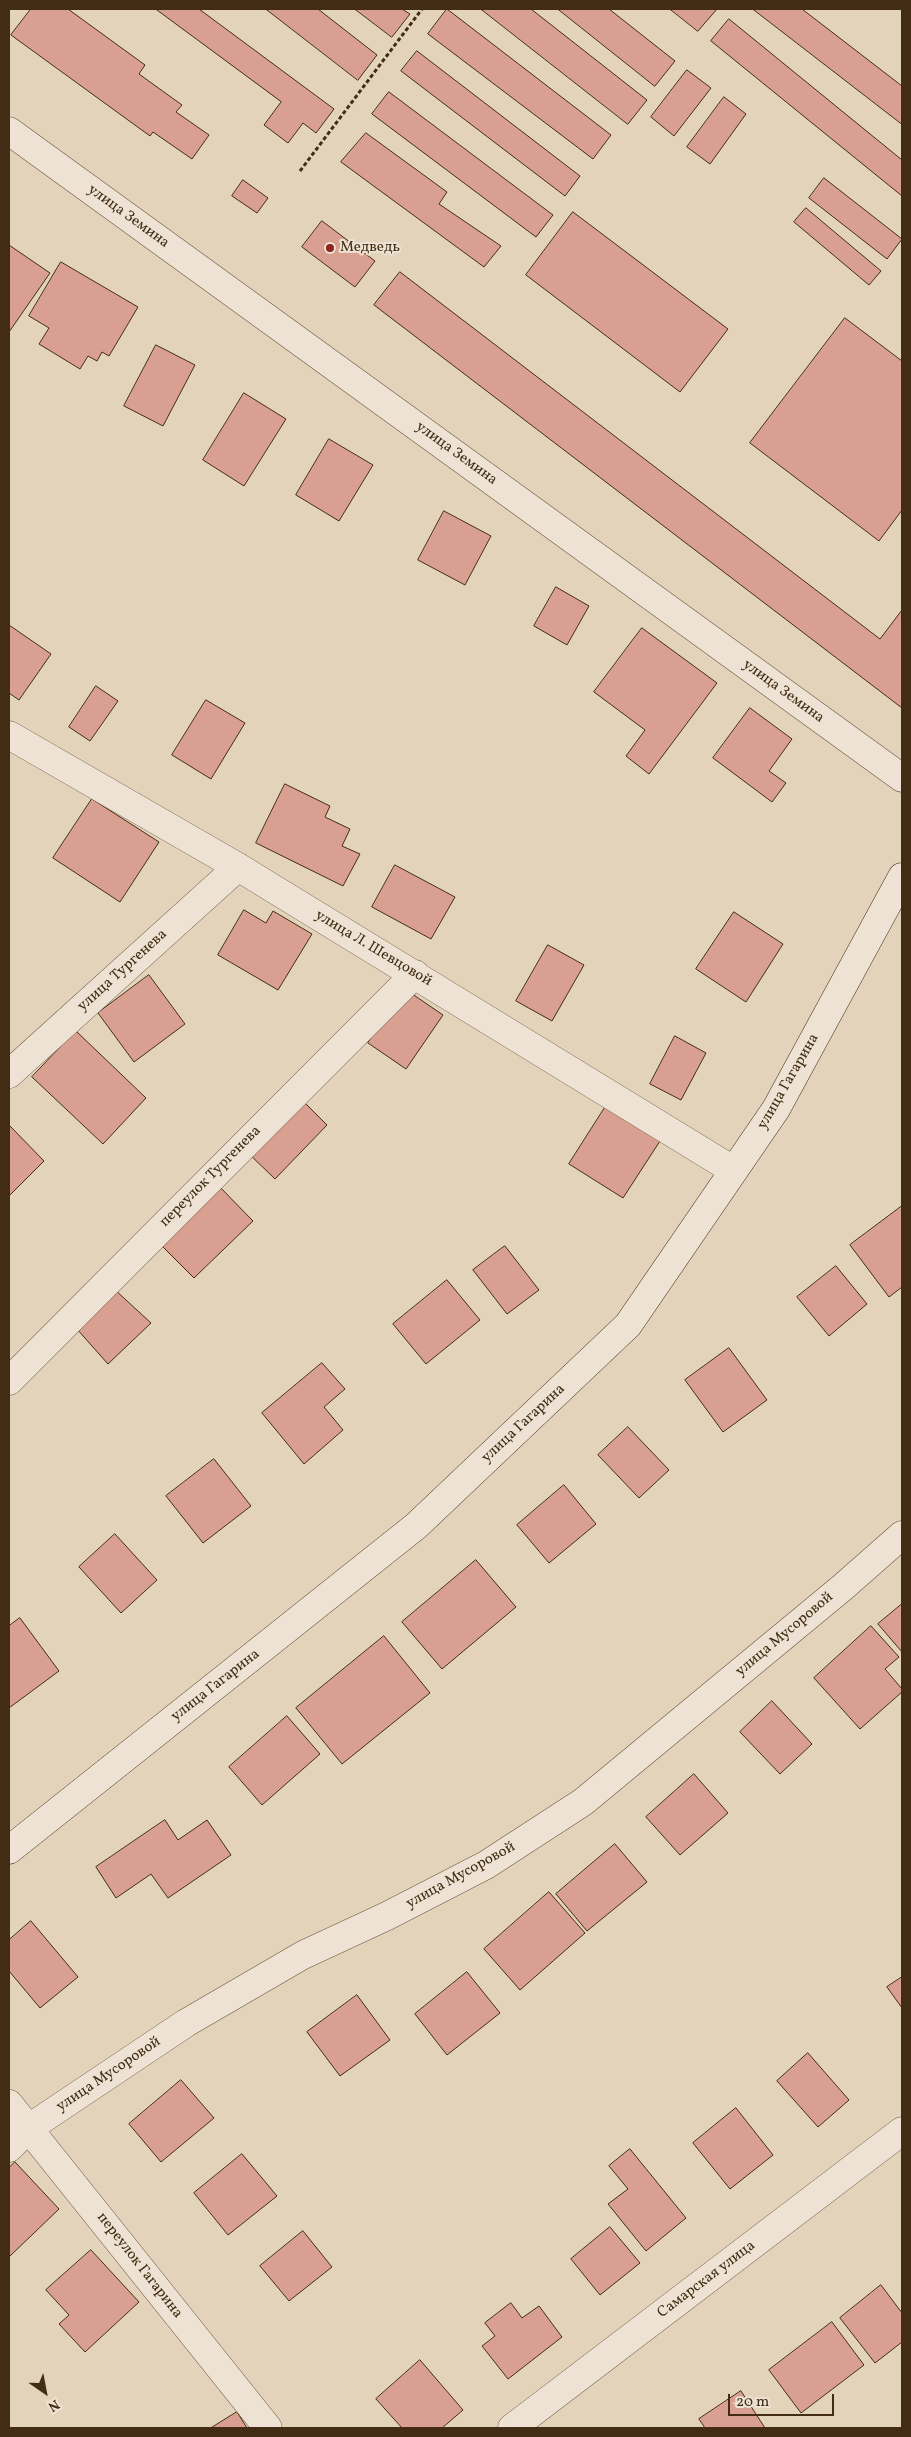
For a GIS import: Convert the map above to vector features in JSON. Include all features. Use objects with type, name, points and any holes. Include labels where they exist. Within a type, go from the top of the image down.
[{"type":"street","name":"улица Земина","points":[[9,131],[902,778]]},
{"type":"street","name":"улица Л. Шевцовой","points":[[9,735],[238,868],[415,974],[733,1170]]},
{"type":"street","name":"улица Тургенева","points":[[9,1074],[238,868]]},
{"type":"street","name":"улица Гагарина","points":[[9,1850],[416,1526],[628,1325],[776,1109],[902,877]]},
{"type":"street","name":"переулок Тургенева","points":[[9,1381],[415,974]]},
{"type":"street","name":"улица Мусоровой","points":[[9,2148],[29,2128],[186,2023],[287,1964],[486,1865],[584,1802],[843,1587],[902,1535]]},
{"type":"street","name":"переулок Гагарина","points":[[9,2104],[268,2428]]},
{"type":"street","name":"Самарская улица","points":[[512,2428],[902,2131]]},
{"type":"path","points":[[300,172],[422,9]]},
{"type":"building","points":[[31,9],[68,9],[145,65],[139,74],[182,105],[176,112],[209,135],[192,159],[153,132],[150,136],[11,35]]},
{"type":"building","points":[[156,9],[199,9],[334,109],[316,133],[303,123],[288,143],[264,125],[281,102]]},
{"type":"building","points":[[266,9],[318,9],[377,55],[358,80]]},
{"type":"building","points":[[355,9],[402,9],[410,14],[392,37]]},
{"type":"building","points":[[447,9],[611,135],[593,159],[428,34]]},
{"type":"building","points":[[481,9],[531,9],[647,100],[628,124]]},
{"type":"building","points":[[558,9],[609,9],[675,61],[655,86]]},
{"type":"building","points":[[670,9],[717,9],[698,31]]},
{"type":"building","points":[[753,9],[802,9],[902,86],[902,124]]},
{"type":"building","points":[[729,19],[902,160],[902,196],[711,41]]},
{"type":"building","points":[[417,51],[580,176],[565,196],[401,71]]},
{"type":"building","points":[[687,70],[711,88],[674,136],[651,117]]},
{"type":"building","points":[[389,92],[553,215],[536,237],[372,114]]},
{"type":"building","points":[[724,97],[746,114],[710,164],[687,147]]},
{"type":"building","points":[[366,133],[447,192],[439,204],[501,246],[484,267],[341,162]]},
{"type":"building","points":[[824,178],[902,239],[887,259],[809,198]]},
{"type":"building","points":[[243,180],[268,198],[257,213],[232,196]]},
{"type":"building","points":[[806,208],[881,271],[869,285],[794,222]]},
{"type":"building","points":[[573,212],[728,329],[680,392],[526,275]]},
{"type":"building","points":[[322,221],[375,261],[355,287],[302,247]]},
{"type":"building","points":[[9,245],[50,273],[9,332]]},
{"type":"building","points":[[61,262],[138,307],[109,356],[102,352],[97,361],[88,356],[80,369],[39,344],[49,328],[29,316]]},
{"type":"building","points":[[400,272],[880,639],[902,610],[902,708],[374,305]]},
{"type":"building","points":[[845,318],[902,361],[902,510],[879,541],[750,443]]},
{"type":"building","points":[[156,345],[195,365],[163,426],[124,406]]},
{"type":"building","points":[[244,393],[286,419],[244,486],[203,460]]},
{"type":"building","points":[[329,439],[373,465],[339,521],[296,495]]},
{"type":"building","points":[[444,511],[491,536],[465,585],[418,560]]},
{"type":"building","points":[[556,587],[589,606],[567,645],[534,626]]},
{"type":"building","points":[[9,625],[51,654],[19,700],[9,693]]},
{"type":"building","points":[[642,628],[717,683],[649,774],[626,756],[645,730],[594,692]]},
{"type":"building","points":[[96,686],[118,701],[90,741],[69,727]]},
{"type":"building","points":[[206,700],[245,723],[211,779],[172,755]]},
{"type":"building","points":[[750,708],[792,739],[769,771],[786,783],[772,802],[713,758]]},
{"type":"building","points":[[285,784],[330,806],[325,817],[350,829],[342,846],[360,854],[343,886],[256,843]]},
{"type":"building","points":[[92,799],[159,842],[120,902],[53,858]]},
{"type":"building","points":[[395,865],[455,897],[431,939],[372,907]]},
{"type":"building","points":[[244,910],[266,923],[273,911],[312,934],[278,990],[218,955]]},
{"type":"building","points":[[734,912],[783,944],[746,1002],[696,969]]},
{"type":"building","points":[[548,945],[584,965],[552,1021],[516,1001]]},
{"type":"building","points":[[149,975],[185,1024],[134,1062],[98,1013]]},
{"type":"building","points":[[405,989],[443,1015],[406,1069],[368,1043]]},
{"type":"building","points":[[76,1031],[146,1098],[103,1144],[32,1077]]},
{"type":"building","points":[[675,1036],[706,1053],[681,1100],[650,1084]]},
{"type":"building","points":[[298,1096],[327,1125],[275,1179],[245,1150]]},
{"type":"building","points":[[606,1106],[660,1141],[623,1198],[569,1164]]},
{"type":"building","points":[[9,1125],[44,1161],[9,1196]]},
{"type":"building","points":[[215,1182],[253,1221],[194,1278],[156,1240]]},
{"type":"building","points":[[902,1206],[902,1287],[889,1297],[850,1245]]},
{"type":"building","points":[[505,1246],[539,1290],[507,1314],[473,1270]]},
{"type":"building","points":[[836,1266],[867,1304],[829,1336],[797,1297]]},
{"type":"building","points":[[447,1280],[480,1320],[426,1364],[393,1324]]},
{"type":"building","points":[[113,1288],[151,1323],[108,1364],[76,1328]]},
{"type":"building","points":[[729,1348],[767,1400],[723,1432],[685,1380]]},
{"type":"building","points":[[322,1363],[345,1389],[324,1407],[343,1430],[304,1464],[262,1413]]},
{"type":"building","points":[[628,1427],[669,1470],[639,1498],[598,1455]]},
{"type":"building","points":[[214,1459],[251,1506],[203,1543],[166,1496]]},
{"type":"building","points":[[564,1485],[596,1524],[549,1563],[517,1525]]},
{"type":"building","points":[[115,1534],[157,1580],[121,1613],[79,1567]]},
{"type":"building","points":[[476,1560],[516,1607],[442,1669],[402,1622]]},
{"type":"building","points":[[902,1604],[902,1652],[878,1624]]},
{"type":"building","points":[[20,1618],[59,1671],[9,1708],[9,1626]]},
{"type":"building","points":[[871,1626],[899,1657],[885,1669],[902,1689],[902,1692],[860,1729],[814,1678]]},
{"type":"building","points":[[384,1636],[430,1693],[342,1764],[296,1708]]},
{"type":"building","points":[[772,1701],[812,1744],[780,1774],[740,1732]]},
{"type":"building","points":[[287,1716],[320,1754],[262,1805],[229,1767]]},
{"type":"building","points":[[694,1774],[728,1813],[680,1855],[646,1817]]},
{"type":"building","points":[[165,1820],[178,1840],[207,1820],[231,1855],[168,1898],[151,1874],[116,1898],[96,1867]]},
{"type":"building","points":[[615,1844],[647,1882],[587,1931],[556,1894]]},
{"type":"building","points":[[549,1892],[585,1933],[520,1990],[484,1949]]},
{"type":"building","points":[[31,1921],[78,1977],[40,2008],[9,1971],[9,1940]]},
{"type":"building","points":[[467,1972],[500,2013],[447,2055],[415,2014]]},
{"type":"building","points":[[902,1977],[902,2008],[887,1987]]},
{"type":"building","points":[[357,1995],[390,2040],[340,2076],[307,2032]]},
{"type":"building","points":[[808,2053],[849,2100],[818,2127],[777,2081]]},
{"type":"building","points":[[181,2080],[214,2118],[161,2162],[129,2124]]},
{"type":"building","points":[[736,2108],[773,2155],[730,2189],[693,2143]]},
{"type":"building","points":[[630,2149],[686,2218],[646,2251],[608,2204],[628,2189],[609,2166]]},
{"type":"building","points":[[242,2154],[277,2196],[228,2235],[194,2193]]},
{"type":"building","points":[[15,2162],[59,2209],[9,2257],[9,2168]]},
{"type":"building","points":[[610,2227],[640,2263],[600,2295],[571,2259]]},
{"type":"building","points":[[303,2231],[332,2267],[289,2301],[260,2266]]},
{"type":"building","points":[[91,2250],[139,2302],[85,2352],[59,2324],[69,2315],[46,2290]]},
{"type":"building","points":[[881,2285],[902,2313],[902,2342],[875,2363],[840,2318]]},
{"type":"building","points":[[511,2303],[522,2318],[539,2306],[562,2337],[508,2379],[482,2346],[495,2336],[485,2323]]},
{"type":"building","points":[[832,2322],[864,2365],[801,2413],[769,2370]]},
{"type":"building","points":[[420,2360],[463,2410],[442,2428],[402,2428],[376,2399]]},
{"type":"building","points":[[741,2391],[765,2428],[705,2428],[699,2419]]},
{"type":"building","points":[[237,2412],[247,2428],[211,2428]]},
{"type":"place","name":"Медведь","points":[[330,248]]}]
